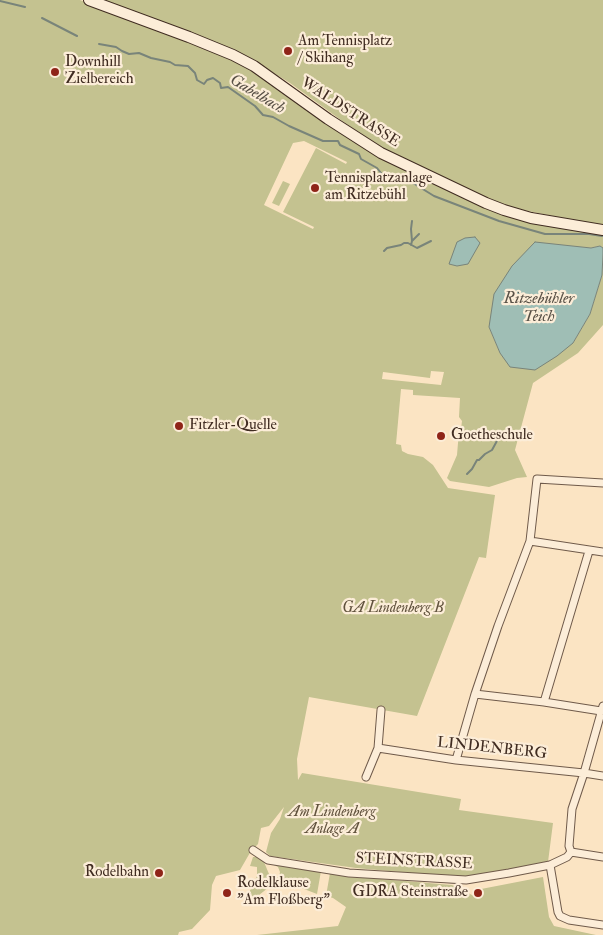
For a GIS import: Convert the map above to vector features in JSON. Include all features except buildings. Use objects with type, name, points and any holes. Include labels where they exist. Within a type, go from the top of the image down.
[{"type":"street","name":"WALDSTRASSE","points":[[89,0],[233,55],[254,66],[328,119],[381,153],[486,202],[504,210],[531,218],[603,230]]},
{"type":"street","points":[[456,760],[475,694],[530,541],[538,479],[603,482]]},
{"type":"street","points":[[530,541],[603,552]]},
{"type":"street","points":[[544,702],[589,550]]},
{"type":"street","points":[[475,694],[602,708],[572,809],[569,846],[571,852],[603,857]]},
{"type":"street","points":[[366,776],[378,748],[381,710]]},
{"type":"street","name":"LINDENBERG","points":[[378,748],[456,760],[584,772],[603,776]]},
{"type":"street","name":"STEINSTRASSE","points":[[253,850],[268,860],[349,873],[466,880],[550,865],[567,857],[571,852]]},
{"type":"street","points":[[550,865],[560,916],[569,920],[603,925]]},
{"type":"green space","points":[[0,0],[80,0],[211,50],[255,71],[298,101],[500,213],[603,232],[603,248],[600,246],[591,248],[573,247],[489,327],[500,353],[573,343],[590,314],[602,275],[603,254],[603,325],[578,353],[533,383],[515,450],[527,477],[517,478],[489,487],[450,481],[447,478],[457,455],[459,431],[462,421],[459,417],[460,398],[413,395],[413,390],[401,389],[396,444],[401,445],[402,451],[423,457],[433,465],[448,488],[495,495],[486,558],[479,557],[417,716],[309,697],[297,759],[298,780],[302,773],[461,799],[459,810],[553,823],[548,862],[466,878],[356,868],[270,856],[266,852],[271,833],[280,819],[284,807],[269,826],[261,828],[258,844],[251,851],[240,870],[216,876],[212,885],[210,910],[192,929],[179,932],[178,935],[0,935]],"holes":[[[304,141],[347,162],[346,164],[316,148],[283,212],[314,227],[313,229],[264,205],[293,143]],[[431,371],[444,372],[441,385],[382,379],[383,372],[430,378]]]},
{"type":"green space","points":[[94,0],[603,0],[603,226],[518,209],[472,193],[383,148],[290,83],[249,58]]},
{"type":"green space","points":[[283,181],[290,184],[279,206],[272,203]]},
{"type":"green space","points":[[253,857],[258,857],[264,862],[269,874],[274,878],[279,877],[280,872],[278,867],[272,864],[321,871],[317,894],[286,882],[268,888],[250,902],[246,899],[257,876],[257,867],[250,866]]},
{"type":"green space","points":[[330,873],[349,877],[452,885],[474,896],[476,890],[543,877],[549,917],[554,926],[596,935],[257,935],[338,926],[346,907],[333,898],[326,896]]},
{"type":"water","points":[[475,237],[480,243],[468,264],[457,266],[449,264],[457,242],[465,238]]},
{"type":"water","name":"Ritzebühler Teich","points":[[535,242],[591,248],[600,246],[603,248],[603,254],[602,275],[590,314],[573,343],[535,370],[510,367],[500,353],[489,327],[494,294],[512,266]]},
{"type":"waterway","name":"Gabelbach","points":[[0,1],[25,7]]},
{"type":"waterway","name":"Gabelbach","points":[[42,18],[77,36]]},
{"type":"waterway","name":"Gabelbach","points":[[99,44],[116,47],[129,54],[139,53],[175,65],[188,66],[195,73],[197,80],[204,84],[207,80],[213,78],[220,83],[221,88],[228,87],[255,106],[263,115],[273,117],[323,141],[338,141],[340,145],[359,154],[361,159],[377,168],[385,178],[394,183],[413,183],[434,196],[499,221],[545,234],[589,234],[602,236]]},
{"type":"waterway","points":[[411,245],[412,221]]},
{"type":"waterway","points":[[412,241],[419,234]]},
{"type":"waterway","points":[[384,251],[387,248],[404,243],[417,248],[431,241]]},
{"type":"waterway","points":[[467,474],[477,460],[492,450],[498,439]]},
{"type":"waterway","points":[[448,882],[463,883]]},
{"type":"place","name":"Am Tennisplatz / Skihang","points":[[288,51]]},
{"type":"place","name":"Downhill Zielbereich","points":[[55,72]]},
{"type":"place","name":"Tennisplatzanlage am Ritzebühl","points":[[315,188]]},
{"type":"place","name":"Fitzler-Quelle","points":[[179,426]]},
{"type":"place","name":"Goetheschule","points":[[441,436]]},
{"type":"place","name":"Rodelbahn","points":[[159,873]]},
{"type":"place","name":"Rodelklause \"Am Floßberg\"","points":[[227,893]]},
{"type":"place","name":"GDRA Steinstraße","points":[[478,893]]},
{"type":"park label","name":"GA Lindenberg B","points":[[393,609]]},
{"type":"park label","name":"Am Lindenberg Anlage A","points":[[332,822]]}]
